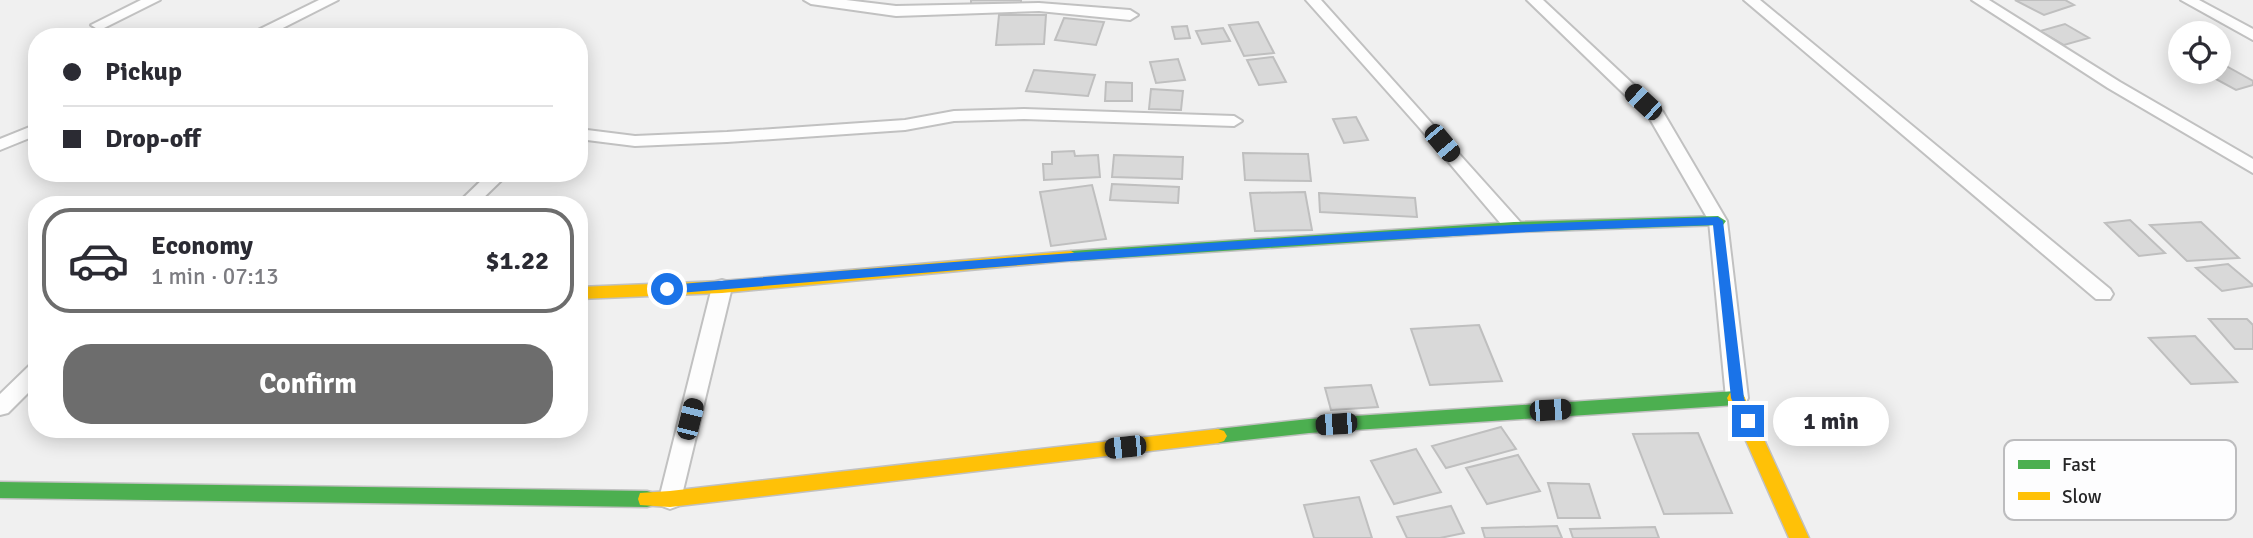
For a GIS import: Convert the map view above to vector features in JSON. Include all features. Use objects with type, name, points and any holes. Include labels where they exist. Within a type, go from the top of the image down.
[{"type":"street","points":[[99,26],[153,0]]},
{"type":"street","points":[[811,0],[897,11],[1039,4],[1130,15]]},
{"type":"street","points":[[1313,0],[1424,122],[1514,227]]},
{"type":"street","points":[[1534,0],[1657,116],[1718,221],[1737,398],[1800,538]]},
{"type":"street","points":[[1751,0],[2103,294]]},
{"type":"street","points":[[1979,0],[2114,85],[2253,167]]},
{"type":"street","points":[[2188,0],[2245,26],[2253,35]]},
{"type":"street","points":[[270,28],[325,1]]},
{"type":"street","points":[[588,135],[635,141],[727,137],[905,125],[954,117],[1024,114],[1234,121]]},
{"type":"street","points":[[0,145],[28,133]]},
{"type":"street","points":[[475,196],[490,182]]},
{"type":"street","points":[[588,293],[722,287],[1098,254],[1514,227],[1718,221]]},
{"type":"street","points":[[670,499],[722,287]]},
{"type":"street","points":[[0,407],[28,380]]},
{"type":"street","points":[[0,490],[670,499],[1309,426],[1737,398]]},
{"type":"building","points":[[971,0],[1021,0],[1021,5],[971,8]]},
{"type":"building","points":[[2015,0],[2065,0],[2074,5],[2044,15]]},
{"type":"building","points":[[999,15],[1046,15],[1044,44],[996,45]]},
{"type":"building","points":[[1064,18],[1104,22],[1096,45],[1055,40]]},
{"type":"building","points":[[1258,22],[1274,53],[1244,56],[1229,25]]},
{"type":"building","points":[[2065,24],[2089,38],[2064,45],[2040,31]]},
{"type":"building","points":[[1187,26],[1190,38],[1175,39],[1172,27]]},
{"type":"building","points":[[1223,28],[1230,41],[1202,44],[1196,31]]},
{"type":"building","points":[[1273,57],[1286,82],[1259,85],[1247,60]]},
{"type":"building","points":[[1178,59],[1185,80],[1156,83],[1150,62]]},
{"type":"building","points":[[2231,69],[2253,81],[2253,85],[2236,90],[2225,84],[2231,84]]},
{"type":"building","points":[[1034,70],[1095,75],[1088,96],[1026,91]]},
{"type":"building","points":[[1106,82],[1132,83],[1132,101],[1105,101]]},
{"type":"building","points":[[1151,89],[1183,91],[1181,110],[1149,109]]},
{"type":"building","points":[[1356,117],[1368,140],[1344,143],[1333,119]]},
{"type":"building","points":[[1074,151],[1075,156],[1098,155],[1100,177],[1044,180],[1043,164],[1052,164],[1052,152]]},
{"type":"building","points":[[1243,153],[1308,154],[1311,181],[1245,180]]},
{"type":"building","points":[[1114,155],[1183,157],[1182,179],[1112,177]]},
{"type":"building","points":[[1112,184],[1179,187],[1178,203],[1110,200]]},
{"type":"building","points":[[1092,185],[1106,239],[1051,246],[1040,192]]},
{"type":"building","points":[[1305,192],[1312,230],[1255,231],[1250,193]]},
{"type":"building","points":[[1319,193],[1415,198],[1417,217],[1320,212]]},
{"type":"building","points":[[2130,220],[2165,253],[2139,256],[2105,223]]},
{"type":"building","points":[[2201,222],[2239,258],[2187,261],[2150,225]]},
{"type":"building","points":[[2228,264],[2253,286],[2222,291],[2196,268]]},
{"type":"building","points":[[2209,319],[2247,319],[2253,325],[2253,349],[2235,349]]},
{"type":"building","points":[[1479,325],[1502,381],[1430,385],[1411,329]]},
{"type":"building","points":[[2195,336],[2237,382],[2191,384],[2149,338]]},
{"type":"building","points":[[1371,385],[1378,407],[1331,410],[1325,388]]},
{"type":"building","points":[[1501,427],[1516,449],[1446,468],[1432,446]]},
{"type":"building","points":[[1698,433],[1732,513],[1664,514],[1633,434]]},
{"type":"building","points":[[1416,449],[1441,492],[1394,504],[1371,461]]},
{"type":"building","points":[[1518,455],[1540,491],[1487,504],[1466,468]]},
{"type":"building","points":[[1548,483],[1589,484],[1600,518],[1558,518]]},
{"type":"building","points":[[1359,497],[1372,538],[1314,538],[1304,505]]},
{"type":"building","points":[[1451,506],[1464,533],[1440,538],[1407,538],[1397,517]]},
{"type":"building","points":[[1557,526],[1562,538],[1485,538],[1482,528]]},
{"type":"building","points":[[1655,527],[1659,538],[1573,538],[1570,529]]},
{"type":"traffic: fast","points":[[1071,256],[1514,227],[1718,221]]},
{"type":"traffic: fast","points":[[1218,436],[1309,426],[1736,398]]},
{"type":"traffic: fast","points":[[0,490],[647,499]]},
{"type":"traffic: slow","points":[[588,293],[722,287],[1071,256]]},
{"type":"traffic: slow","points":[[1736,398],[1799,538]]},
{"type":"traffic: slow","points":[[647,499],[670,499],[1218,436]]},
{"type":"route","points":[[667,289],[722,287],[1098,254],[1514,227],[1718,221],[1737,398],[1748,421]]}]
